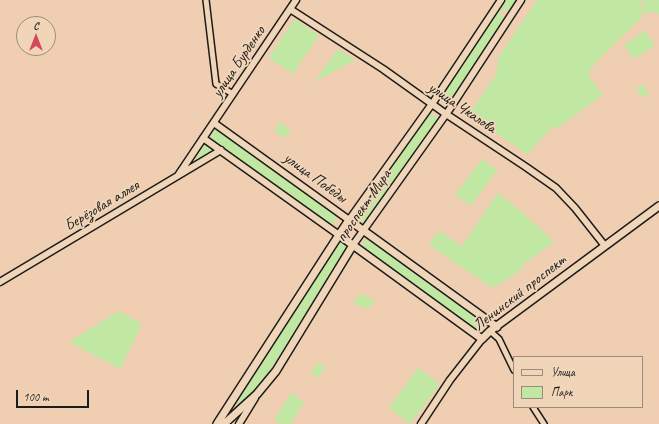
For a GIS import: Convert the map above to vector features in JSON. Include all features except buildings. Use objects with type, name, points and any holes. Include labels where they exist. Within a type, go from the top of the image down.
[{"type":"main road","name":"Ленинский проспект","points":[[482,338],[659,206]]},
{"type":"main road","name":"улица Победы","points":[[349,220],[497,327]]},
{"type":"main road","name":"проспект Мира","points":[[217,424],[349,220]]},
{"type":"main road","name":"улица Победы","points":[[339,235],[482,338]]},
{"type":"main road","name":"проспект Мира","points":[[224,424],[257,394],[276,371],[353,245]]},
{"type":"street","points":[[206,0],[216,84],[233,94]]},
{"type":"street","name":"улица Бурденко","points":[[203,138],[296,0]]},
{"type":"street","name":"проспект Мира","points":[[349,220],[431,104],[500,0]]},
{"type":"street","name":"проспект Мира","points":[[353,245],[446,114],[521,0]]},
{"type":"street","name":"улица Чкалова","points":[[290,9],[383,69],[431,104],[526,166],[556,188],[575,208],[605,246]]},
{"type":"street","name":"улица Победы","points":[[214,123],[349,220]]},
{"type":"street","name":"улица Победы","points":[[203,138],[339,235]]},
{"type":"street","name":"Берёзовая аллея","points":[[0,282],[179,175],[203,138]]},
{"type":"street","points":[[179,175],[221,150]]},
{"type":"street","points":[[490,331],[499,339],[513,368]]},
{"type":"street","name":"Ленинский проспект","points":[[421,424],[450,380],[482,338]]},
{"type":"street","points":[[239,424],[257,394]]},
{"type":"street","points":[[534,408],[544,424]]},
{"type":"green space","points":[[505,0],[519,0],[511,12],[504,8],[500,15],[504,18],[447,106],[439,101]]},
{"type":"green space","points":[[537,0],[640,0],[643,16],[595,63],[588,74],[603,95],[556,129],[553,126],[528,155],[469,114],[496,75],[499,56]]},
{"type":"green space","points":[[642,0],[659,0],[659,14],[654,12],[644,13]]},
{"type":"green space","points":[[294,19],[319,35],[293,74],[269,58]]},
{"type":"green space","points":[[644,31],[655,45],[634,59],[624,45]]},
{"type":"green space","points":[[338,49],[355,60],[314,82]]},
{"type":"green space","points":[[642,84],[649,93],[644,98],[636,90]]},
{"type":"green space","points":[[428,112],[440,119],[365,225],[355,217]]},
{"type":"green space","points":[[280,122],[291,130],[284,138],[274,131]]},
{"type":"green space","points":[[218,129],[339,215],[332,225],[211,139],[211,136],[215,130]]},
{"type":"green space","points":[[204,143],[210,147],[212,152],[200,159],[196,156],[197,152],[199,146]]},
{"type":"green space","points":[[482,159],[497,170],[471,206],[455,195]]},
{"type":"green space","points":[[498,193],[527,216],[554,242],[522,265],[523,268],[497,286],[493,287],[489,286],[429,245],[439,231],[462,246]]},
{"type":"green space","points":[[368,237],[485,321],[487,325],[482,331],[478,331],[361,247]]},
{"type":"green space","points":[[340,243],[347,247],[347,251],[264,380],[259,387],[240,404],[238,401]]},
{"type":"green space","points":[[360,293],[374,302],[372,306],[363,308],[354,303]]},
{"type":"green space","points":[[119,311],[142,324],[120,369],[69,342]]},
{"type":"green space","points":[[318,362],[325,367],[318,378],[311,373]]},
{"type":"green space","points":[[418,368],[440,384],[410,424],[389,408]]},
{"type":"green space","points":[[291,393],[304,402],[291,424],[281,424],[274,420]]}]
